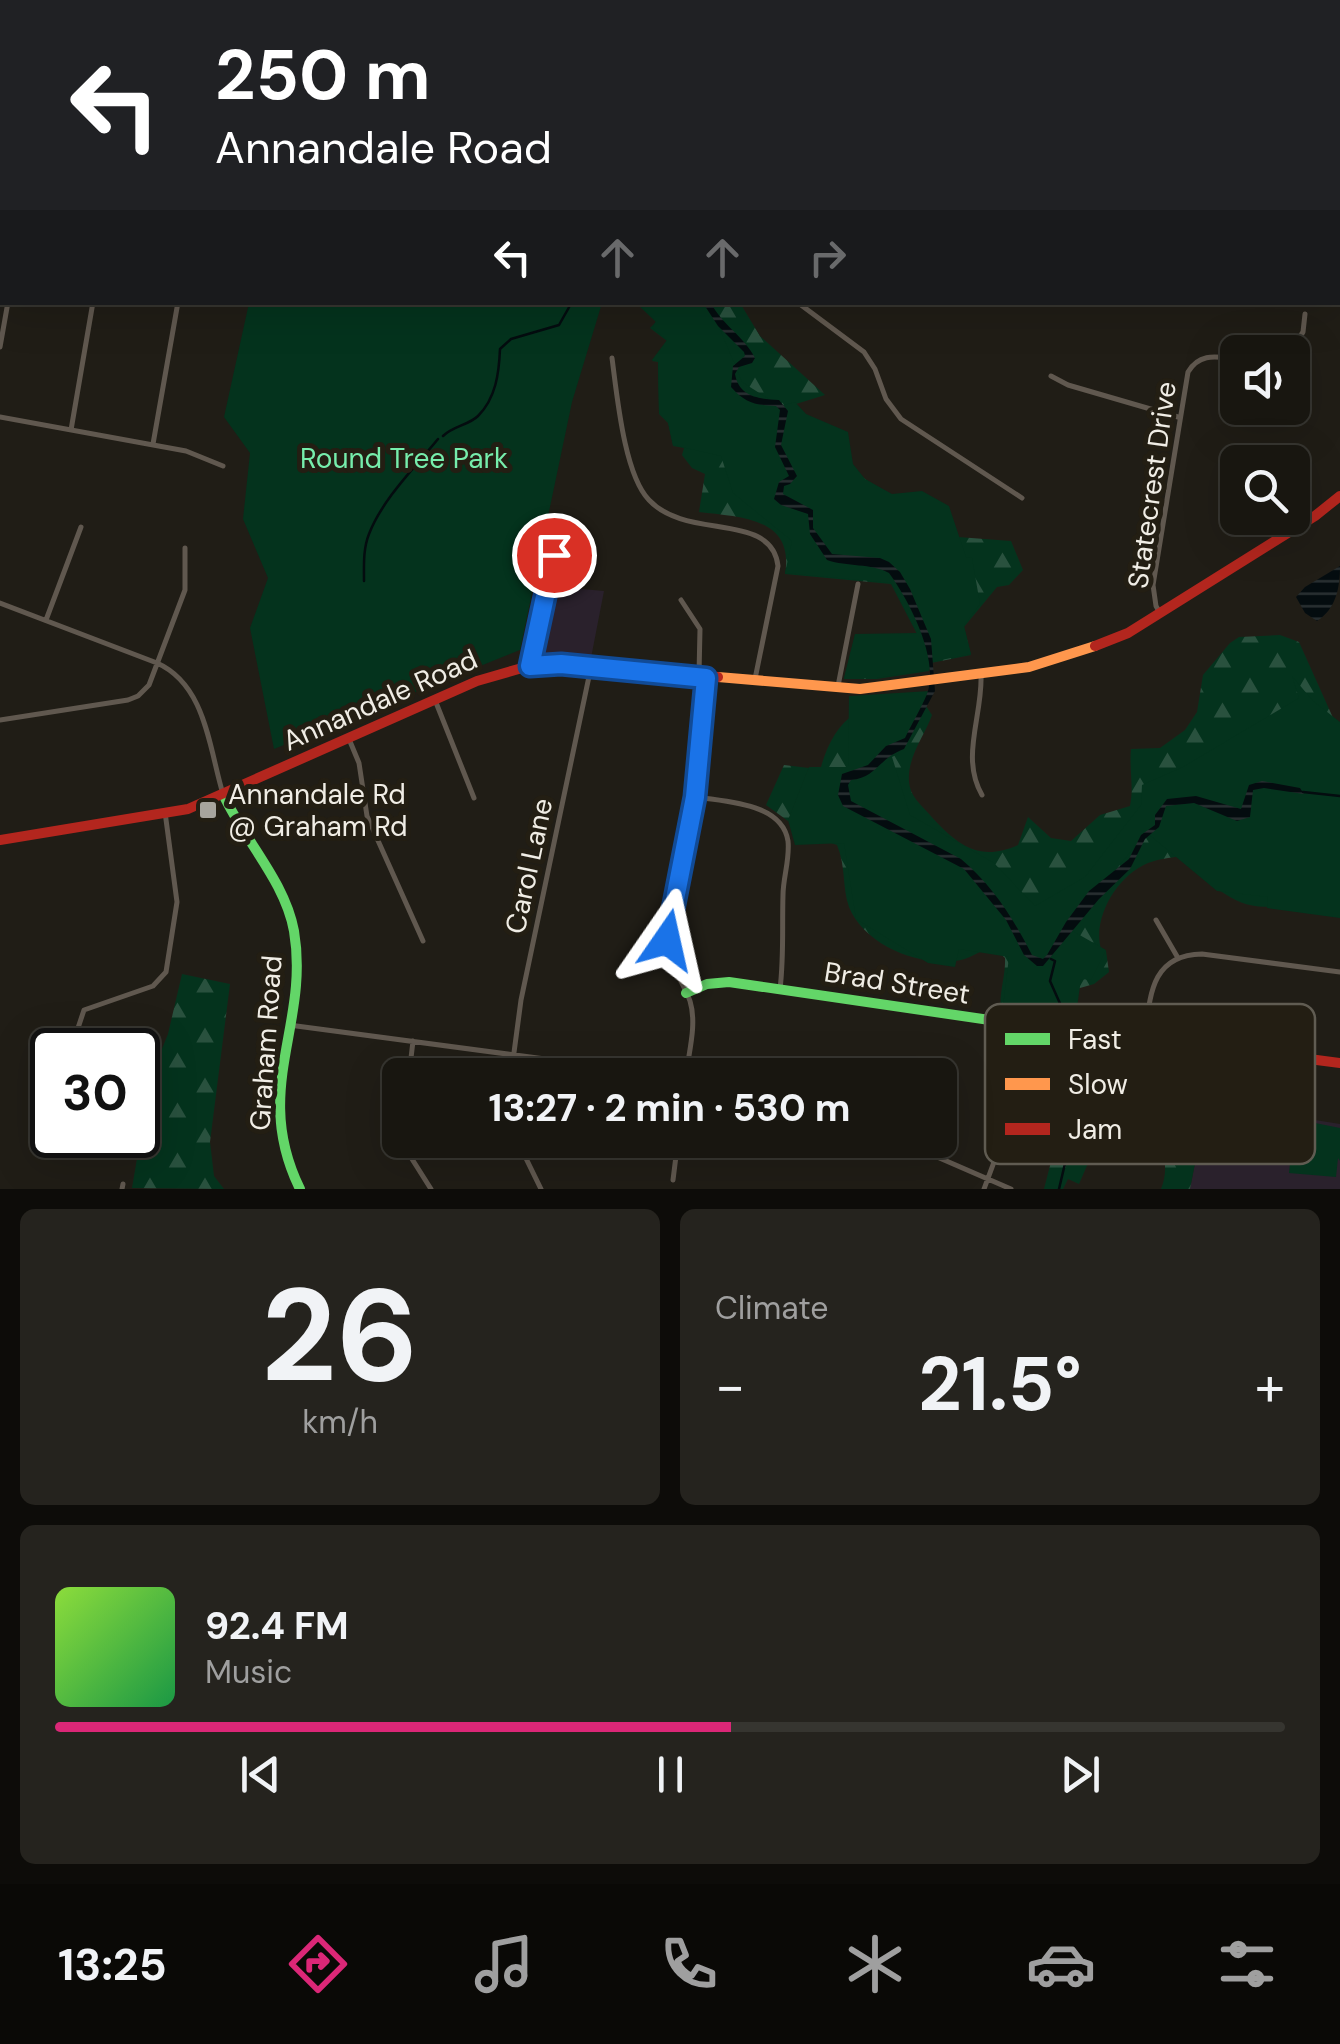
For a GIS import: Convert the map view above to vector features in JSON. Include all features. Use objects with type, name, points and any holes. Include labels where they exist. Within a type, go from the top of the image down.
[{"type":"main road","name":"Annandale Road","points":[[0,840],[188,809],[498,673],[530,666],[591,667],[838,689],[924,682],[1064,658],[1128,632],[1160,614],[1315,516],[1340,496]]},
{"type":"main road","name":"Graham Road","points":[[223,794],[239,830],[278,888],[290,915],[296,963],[278,1130],[284,1159],[300,1189]]},
{"type":"main road","name":"Brad Street","points":[[686,993],[717,982],[985,1019]]},
{"type":"main road","name":"Brad Street","points":[[1315,1060],[1340,1063]]},
{"type":"street","points":[[0,347],[7,305]]},
{"type":"street","points":[[70,430],[92,305]]},
{"type":"street","points":[[153,444],[177,305]]},
{"type":"street","points":[[801,305],[864,352],[886,399],[900,418],[1022,498]]},
{"type":"street","points":[[1301,335],[1305,314]]},
{"type":"street","name":"Statecrest Drive","points":[[1160,614],[1154,586],[1188,372],[1195,362],[1220,357]]},
{"type":"street","points":[[612,358],[632,469],[649,500],[669,516],[688,523],[750,532],[764,538],[777,557],[754,682]]},
{"type":"street","points":[[1052,376],[1068,385],[1178,417]]},
{"type":"street","points":[[0,417],[153,444],[201,455],[223,466]]},
{"type":"street","points":[[46,620],[82,527]]},
{"type":"street","points":[[0,720],[132,699],[149,685],[184,590],[185,548]]},
{"type":"street","points":[[530,666],[554,555]]},
{"type":"street","points":[[838,689],[858,584]]},
{"type":"street","points":[[681,600],[700,629],[703,677],[695,797],[667,940],[670,963],[686,993],[693,1024],[688,1058]]},
{"type":"street","points":[[0,603],[157,664],[184,681],[196,700],[223,794]]},
{"type":"street","name":"Carol Lane","points":[[514,1058],[524,988],[591,667]]},
{"type":"street","points":[[981,674],[981,704],[972,746],[974,775],[982,795]]},
{"type":"street","points":[[434,700],[474,798]]},
{"type":"street","points":[[348,738],[359,764],[367,816],[423,941]]},
{"type":"street","points":[[695,797],[758,809],[773,816],[784,829],[788,845],[780,988]]},
{"type":"street","points":[[78,1028],[84,1010],[153,986],[166,972],[177,902],[165,812]]},
{"type":"street","points":[[1156,920],[1178,958]]},
{"type":"street","points":[[1151,1004],[1154,984],[1164,968],[1178,958],[1202,954],[1340,972]]},
{"type":"street","points":[[289,1025],[537,1058]]},
{"type":"street","points":[[411,1058],[413,1041]]},
{"type":"street","points":[[412,1158],[431,1189]]},
{"type":"street","points":[[525,1158],[540,1189]]},
{"type":"street","points":[[672,1180],[675,1158]]},
{"type":"street","points":[[940,1158],[1011,1189]]},
{"type":"street","points":[[984,1189],[993,1164]]},
{"type":"shaded area","points":[[704,305],[712,305],[755,358],[735,374],[741,388],[757,397],[779,400],[788,411],[781,445],[797,476],[784,486],[783,494],[813,510],[813,528],[832,554],[880,558],[900,572],[931,639],[935,691],[904,749],[866,776],[851,780],[851,801],[961,859],[1001,903],[1032,955],[1043,959],[1047,955],[1089,891],[1129,859],[1141,835],[1155,825],[1155,815],[1167,799],[1196,796],[1241,809],[1249,785],[1262,781],[1300,788],[1304,794],[1253,790],[1250,817],[1237,821],[1194,803],[1166,806],[1159,827],[1145,839],[1130,869],[1099,899],[1043,966],[1037,966],[1024,955],[1006,920],[964,869],[843,806],[838,795],[842,774],[868,765],[886,746],[905,738],[927,694],[930,680],[926,648],[913,614],[889,573],[827,560],[810,534],[808,514],[774,499],[779,482],[789,476],[775,447],[780,410],[746,400],[731,387],[733,366],[745,356]]},
{"type":"shaded area","points":[[1340,566],[1336,597],[1317,621],[1305,613],[1296,597]]},
{"type":"shaded area","points":[[550,586],[604,591],[591,658],[534,656]]},
{"type":"shaded area","points":[[1315,1120],[1340,1124],[1340,1189],[1190,1189],[1195,1164],[1315,1164]]},
{"type":"green space","name":"Round Tree Park","points":[[249,305],[601,305],[572,402],[520,650],[274,749],[250,628],[268,578],[243,519],[250,453],[224,417]]},
{"type":"green space","points":[[638,305],[741,305],[760,336],[825,395],[796,404],[865,479],[958,537],[1011,541],[1023,570],[1009,585],[997,587],[964,627],[971,655],[931,663],[929,671],[877,679],[844,679],[855,635],[917,634],[891,584],[785,574],[786,555],[773,531],[746,519],[699,512],[705,474],[692,468],[682,455],[684,448],[673,446],[668,423],[659,414],[658,362],[652,361],[667,341],[650,328],[656,322]]},
{"type":"green space","points":[[639,305],[710,305],[742,382],[780,406],[795,402],[806,414],[848,432],[853,464],[865,479],[892,494],[922,491],[949,506],[966,557],[972,558],[980,604],[964,626],[971,654],[931,662],[929,670],[877,678],[844,678],[855,634],[917,633],[891,583],[785,573],[792,541],[733,493],[721,456],[673,445],[668,422],[659,413],[658,361],[652,360],[667,340],[652,328],[656,321]]},
{"type":"green space","points":[[1280,635],[1299,642],[1334,720],[1283,904],[1268,907],[1240,902],[1214,886],[1180,856],[1148,863],[1127,877],[1104,911],[1099,937],[1109,972],[1094,984],[1066,992],[1046,1004],[1000,1004],[1005,958],[992,946],[960,960],[924,960],[879,942],[856,920],[845,892],[837,845],[810,836],[826,751],[844,723],[856,713],[926,706],[932,715],[911,764],[910,787],[920,804],[949,834],[969,848],[991,852],[1018,845],[1028,817],[1051,838],[1071,841],[1100,815],[1130,806],[1131,749],[1160,748],[1185,730],[1197,712],[1203,675],[1239,637]]},
{"type":"green space","points":[[1292,676],[1313,701],[1340,722],[1340,918],[1267,908],[1268,897],[1217,891],[1146,832],[1069,929],[1106,950],[1091,980],[1081,979],[1078,1004],[1003,1004],[1009,957],[959,949],[955,967],[928,963],[856,919],[844,843],[795,845],[788,820],[809,767],[848,767],[849,696],[930,691],[898,754],[892,757],[910,815],[994,863],[1035,906],[1085,877],[1141,805],[1142,785],[1183,767],[1299,698]]},
{"type":"green space","points":[[784,765],[809,768],[788,821],[766,805]]},
{"type":"green space","points":[[182,974],[230,984],[210,1142],[214,1176],[224,1189],[132,1188],[137,1158],[160,1158],[160,1054]]},
{"type":"green space","points":[[1315,1123],[1340,1128],[1336,1177],[1289,1173],[1290,1164],[1315,1164]]},
{"type":"green space","points":[[1050,1164],[1088,1164],[1079,1184],[1068,1179],[1063,1189],[1044,1189]]},
{"type":"green space","points":[[1165,1164],[1195,1164],[1190,1189],[1161,1189]]},
{"type":"waterway","points":[[443,436],[484,409],[495,385],[500,349],[511,339],[559,325],[570,305]]},
{"type":"waterway","points":[[364,581],[366,545],[375,521],[438,439]]},
{"type":"waterway","points":[[1303,792],[1340,796]]},
{"type":"waterway","points":[[1051,959],[1055,961],[1050,981],[1060,1004]]},
{"type":"waterway","points":[[1059,1189],[1065,1164]]},
{"type":"traffic: fast","points":[[223,794],[282,895],[294,931],[295,997],[281,1088],[281,1120],[286,1153],[300,1189]]},
{"type":"traffic: fast","points":[[686,993],[707,984],[729,982],[985,1019]]},
{"type":"traffic: slow","points":[[718,677],[860,689],[1029,667],[1095,646]]},
{"type":"traffic: jam","points":[[1095,646],[1128,633],[1315,516],[1340,496]]},
{"type":"traffic: jam","points":[[0,840],[188,809],[477,681],[529,666],[561,664],[718,677]]},
{"type":"traffic: jam","points":[[1315,1060],[1340,1063]]},
{"type":"place","name":"Annandale Rd @ Graham Rd","points":[[208,810]]},
{"type":"route","points":[[554,555],[530,666],[561,664],[706,678],[695,797],[667,940]]}]
